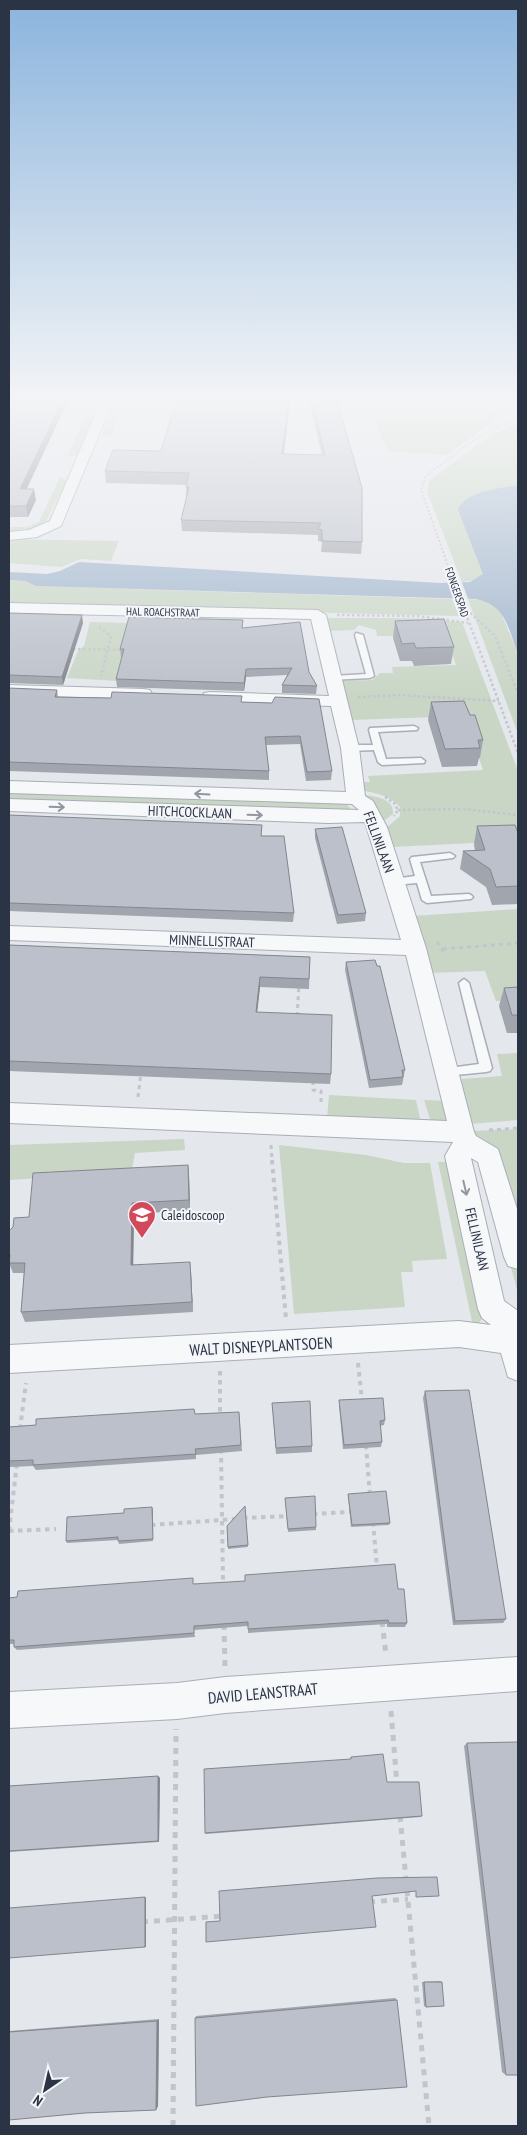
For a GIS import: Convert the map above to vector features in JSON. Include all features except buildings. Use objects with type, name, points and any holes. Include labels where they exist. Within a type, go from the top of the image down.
[{"type":"street","points":[[9,536],[32,534],[56,523],[65,501]]},
{"type":"street","name":"HAL ROACHSTRAAT","points":[[9,608],[318,615]]},
{"type":"street","name":"FELLINILAAN","points":[[318,615],[333,678],[346,699],[356,798],[366,805],[371,816],[415,948],[464,1138],[458,1156],[492,1309],[516,1339]]},
{"type":"street","points":[[9,690],[165,695]]},
{"type":"street","points":[[194,696],[346,699]]},
{"type":"street","name":"HITCHCOCKLAAN","points":[[9,787],[356,798]]},
{"type":"street","name":"HITCHCOCKLAAN","points":[[9,805],[320,817],[371,816]]},
{"type":"street","name":"MINNELLISTRAAT","points":[[9,933],[415,948]]},
{"type":"street","points":[[9,1113],[321,1125],[464,1138],[489,1156],[518,1257]]},
{"type":"street","name":"WALT DISNEYPLANTSOEN","points":[[19,1359],[459,1334],[516,1339]]},
{"type":"street","name":"DAVID LEANSTRAAT","points":[[9,1710],[176,1701],[225,1694],[518,1674]]},
{"type":"lane","points":[[333,678],[370,676],[359,635]]},
{"type":"lane","points":[[414,728],[373,730],[382,762],[420,761]]},
{"type":"lane","points":[[350,748],[378,747]]},
{"type":"lane","name":"FELLINILAAN","points":[[450,856],[415,860],[427,900],[468,897]]},
{"type":"lane","name":"FELLINILAAN","points":[[394,882],[421,879]]},
{"type":"lane","points":[[446,1072],[486,1068],[464,983]]},
{"type":"path","name":"FONGERSPAD","points":[[423,501],[518,753]]},
{"type":"path","points":[[461,604],[495,636],[518,694]]},
{"type":"path","points":[[97,693],[112,636],[97,625],[100,610]]},
{"type":"path","points":[[318,615],[417,616],[468,623]]},
{"type":"path","points":[[69,649],[128,650]]},
{"type":"path","points":[[346,699],[398,694],[499,701]]},
{"type":"path","points":[[398,810],[463,810],[518,815]]},
{"type":"path","points":[[443,949],[518,943]]},
{"type":"path","points":[[297,1024],[302,944]]},
{"type":"path","points":[[135,1117],[141,1071]]},
{"type":"path","points":[[314,1072],[313,1090],[322,1091],[321,1125]]},
{"type":"path","points":[[274,1123],[271,1146],[288,1344]]},
{"type":"path","points":[[356,1340],[362,1407]]},
{"type":"path","points":[[219,1348],[221,1424]]},
{"type":"path","points":[[19,1359],[20,1435]]},
{"type":"path","points":[[365,1435],[371,1501]]},
{"type":"path","points":[[221,1443],[223,1588]]},
{"type":"path","points":[[18,1454],[9,1531],[56,1529]]},
{"type":"path","points":[[302,1515],[362,1511]]},
{"type":"path","points":[[372,1511],[378,1578]]},
{"type":"path","points":[[149,1525],[292,1515]]},
{"type":"path","points":[[382,1616],[398,1791]]},
{"type":"path","points":[[224,1617],[225,1694]]},
{"type":"path","points":[[173,2126],[176,1920],[176,1701]]},
{"type":"path","points":[[400,1811],[428,2126]]},
{"type":"path","points":[[360,1903],[408,1899]]},
{"type":"path","points":[[137,1923],[234,1915]]},
{"type":"green space","points":[[49,501],[57,501],[43,527],[27,531],[25,528],[21,532],[9,532],[9,527],[27,527],[39,522]]},
{"type":"green space","points":[[430,501],[467,501],[458,510],[484,574],[476,580],[462,582]]},
{"type":"green space","points":[[9,539],[119,541],[111,561],[81,559],[61,567],[9,563]]},
{"type":"green space","points":[[9,580],[25,581],[36,586],[452,599],[459,616],[9,605]]},
{"type":"green space","points":[[468,599],[488,601],[499,608],[518,654],[518,734]]},
{"type":"green space","points":[[324,618],[409,618],[462,622],[518,771],[518,845],[516,841],[392,847],[384,830],[400,816],[400,807],[380,794],[365,791],[363,782],[370,782],[368,776],[483,770],[465,716],[351,720],[339,681],[372,680],[380,673],[393,673],[392,667],[456,665],[446,635],[377,636],[376,630],[359,625],[354,630],[328,631]]},
{"type":"green space","points":[[90,622],[128,623],[125,652],[117,681],[67,678],[78,651],[84,646]]},
{"type":"green space","points":[[9,791],[325,801],[345,802],[350,808],[348,811],[332,812],[9,801]]},
{"type":"green space","points":[[366,795],[388,802],[393,809],[393,814],[382,822],[375,803],[365,797]]},
{"type":"green space","points":[[518,909],[518,1000],[496,1001],[485,971],[429,973],[413,916]]},
{"type":"green space","points":[[518,1053],[518,1120],[470,1124],[461,1079],[502,1076],[497,1054]]},
{"type":"green space","points":[[329,1095],[416,1100],[421,1123],[327,1119]]},
{"type":"green space","points":[[424,1100],[446,1101],[450,1114],[447,1120],[431,1122]]},
{"type":"green space","points":[[518,1129],[518,1293],[473,1131]]},
{"type":"green space","points":[[184,1139],[185,1150],[135,1153],[132,1169],[114,1174],[9,1180],[9,1145]]},
{"type":"green space","points":[[279,1145],[366,1155],[404,1163],[430,1163],[447,1259],[412,1261],[413,1272],[401,1272],[405,1307],[294,1314]]},
{"type":"green space","points":[[438,1162],[450,1162],[483,1315],[480,1322],[473,1326]]},
{"type":"water","points":[[465,501],[518,501],[518,654],[508,626],[500,612],[493,606],[475,599],[36,586],[25,581],[9,580],[9,572],[47,574],[60,571],[79,562],[440,583],[470,582],[483,574],[458,510]]},
{"type":"pier","points":[[447,580],[461,580],[469,601],[455,601]]},
{"type":"place","name":"Caleidoscoop","points":[[142,1239]]}]
